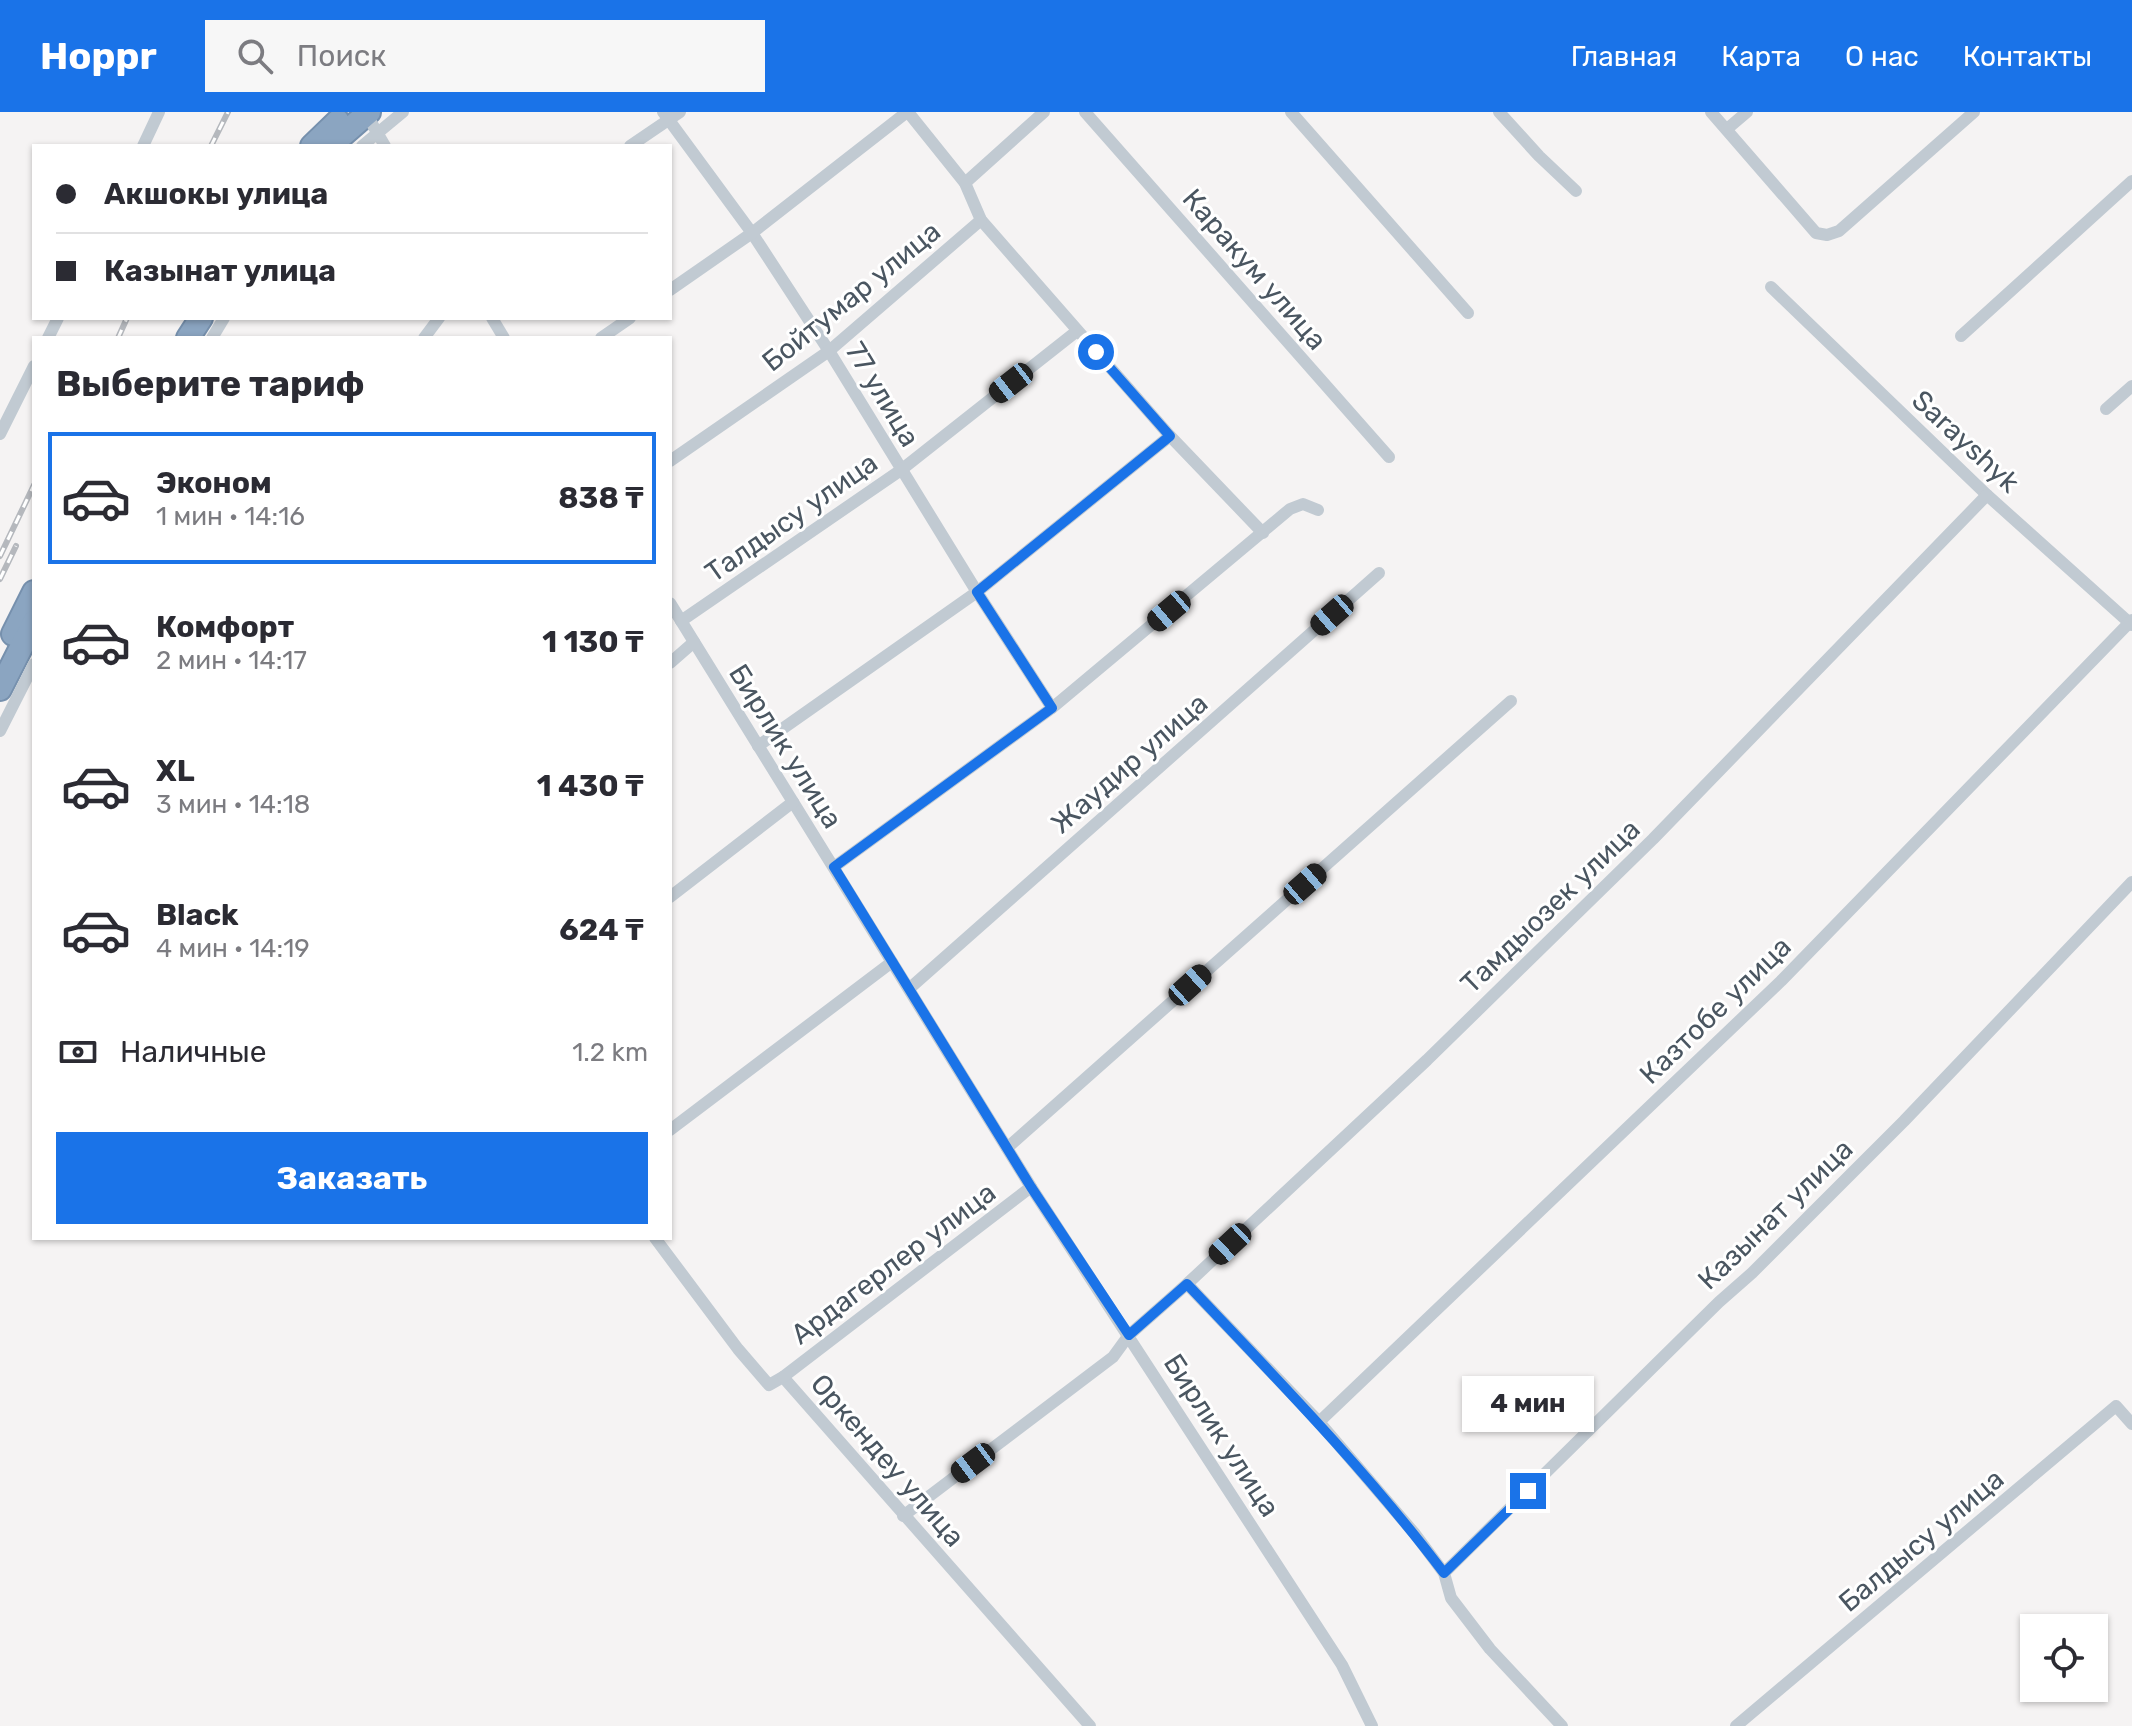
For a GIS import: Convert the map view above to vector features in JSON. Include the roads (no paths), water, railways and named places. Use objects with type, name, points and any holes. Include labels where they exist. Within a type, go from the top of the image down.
[{"type":"highway","points":[[316,144],[365,117]]},
{"type":"highway","points":[[332,144],[365,117]]},
{"type":"highway","points":[[0,660],[32,596]]},
{"type":"highway","points":[[0,689],[32,626]]},
{"type":"street","points":[[144,144],[159,112]]},
{"type":"street","points":[[365,117],[403,112]]},
{"type":"street","points":[[632,144],[666,116],[680,112]]},
{"type":"street","points":[[672,289],[752,233],[908,112],[965,183],[981,220],[1170,436],[1263,533]]},
{"type":"street","points":[[965,183],[1044,112]]},
{"type":"street","name":"Каракум улица","points":[[1085,112],[1389,457]]},
{"type":"street","points":[[1291,112],[1468,313]]},
{"type":"street","points":[[1499,112],[1576,191]]},
{"type":"street","points":[[1711,112],[1816,233],[1834,234],[1974,112]]},
{"type":"street","points":[[1727,129],[1747,112]]},
{"type":"street","name":"77 улица","points":[[666,116],[752,233],[829,351],[1052,708]]},
{"type":"street","points":[[362,144],[365,117]]},
{"type":"street","points":[[365,117],[384,144]]},
{"type":"street","points":[[1961,336],[2132,181]]},
{"type":"street","name":"Бойтумар улица","points":[[672,460],[829,351],[981,220]]},
{"type":"street","name":"Sarayshyk","points":[[1771,287],[1987,495],[2131,622]]},
{"type":"street","points":[[604,336],[627,320]]},
{"type":"street","name":"Талдысу улица","points":[[681,621],[901,470],[1077,331]]},
{"type":"street","points":[[0,434],[32,370]]},
{"type":"street","points":[[2106,409],[2132,386]]},
{"type":"street","points":[[758,746],[977,592],[1170,436]]},
{"type":"street","name":"Тамдыозек улица","points":[[903,1516],[1113,1357],[1129,1335],[1427,1060],[1653,839],[1987,495]]},
{"type":"street","points":[[834,867],[1052,708],[1276,520],[1297,506],[1310,505],[1318,510]]},
{"type":"street","name":"Жаудир улица","points":[[910,988],[1379,573]]},
{"type":"street","name":"Бирлик улица","points":[[672,606],[1031,1187],[1342,1665],[1372,1726]]},
{"type":"street","name":"Казтобе улица","points":[[1319,1422],[1781,981],[2131,622]]},
{"type":"street","points":[[672,661],[694,642]]},
{"type":"street","points":[[0,731],[32,668]]},
{"type":"street","points":[[1007,1148],[1511,701]]},
{"type":"street","points":[[672,895],[793,802]]},
{"type":"street","name":"Казынат улица","points":[[1444,1573],[1893,1132],[2132,882]]},
{"type":"street","points":[[672,1128],[892,962]]},
{"type":"street","name":"Ардагерлер улица","points":[[783,1377],[1031,1187]]},
{"type":"street","name":"Оркендеу улица","points":[[656,1240],[738,1349],[769,1385],[783,1377],[1090,1726]]},
{"type":"street","points":[[1187,1284],[1319,1422],[1415,1534],[1444,1573],[1451,1598],[1490,1649],[1562,1726]]},
{"type":"street","name":"Балдысу улица","points":[[1736,1726],[2116,1406],[2132,1424]]},
{"type":"railway","points":[[212,144],[228,112]]},
{"type":"railway","points":[[119,336],[126,320]]},
{"type":"railway","points":[[0,556],[32,489]]},
{"type":"railway","points":[[0,579],[16,546]]}]
